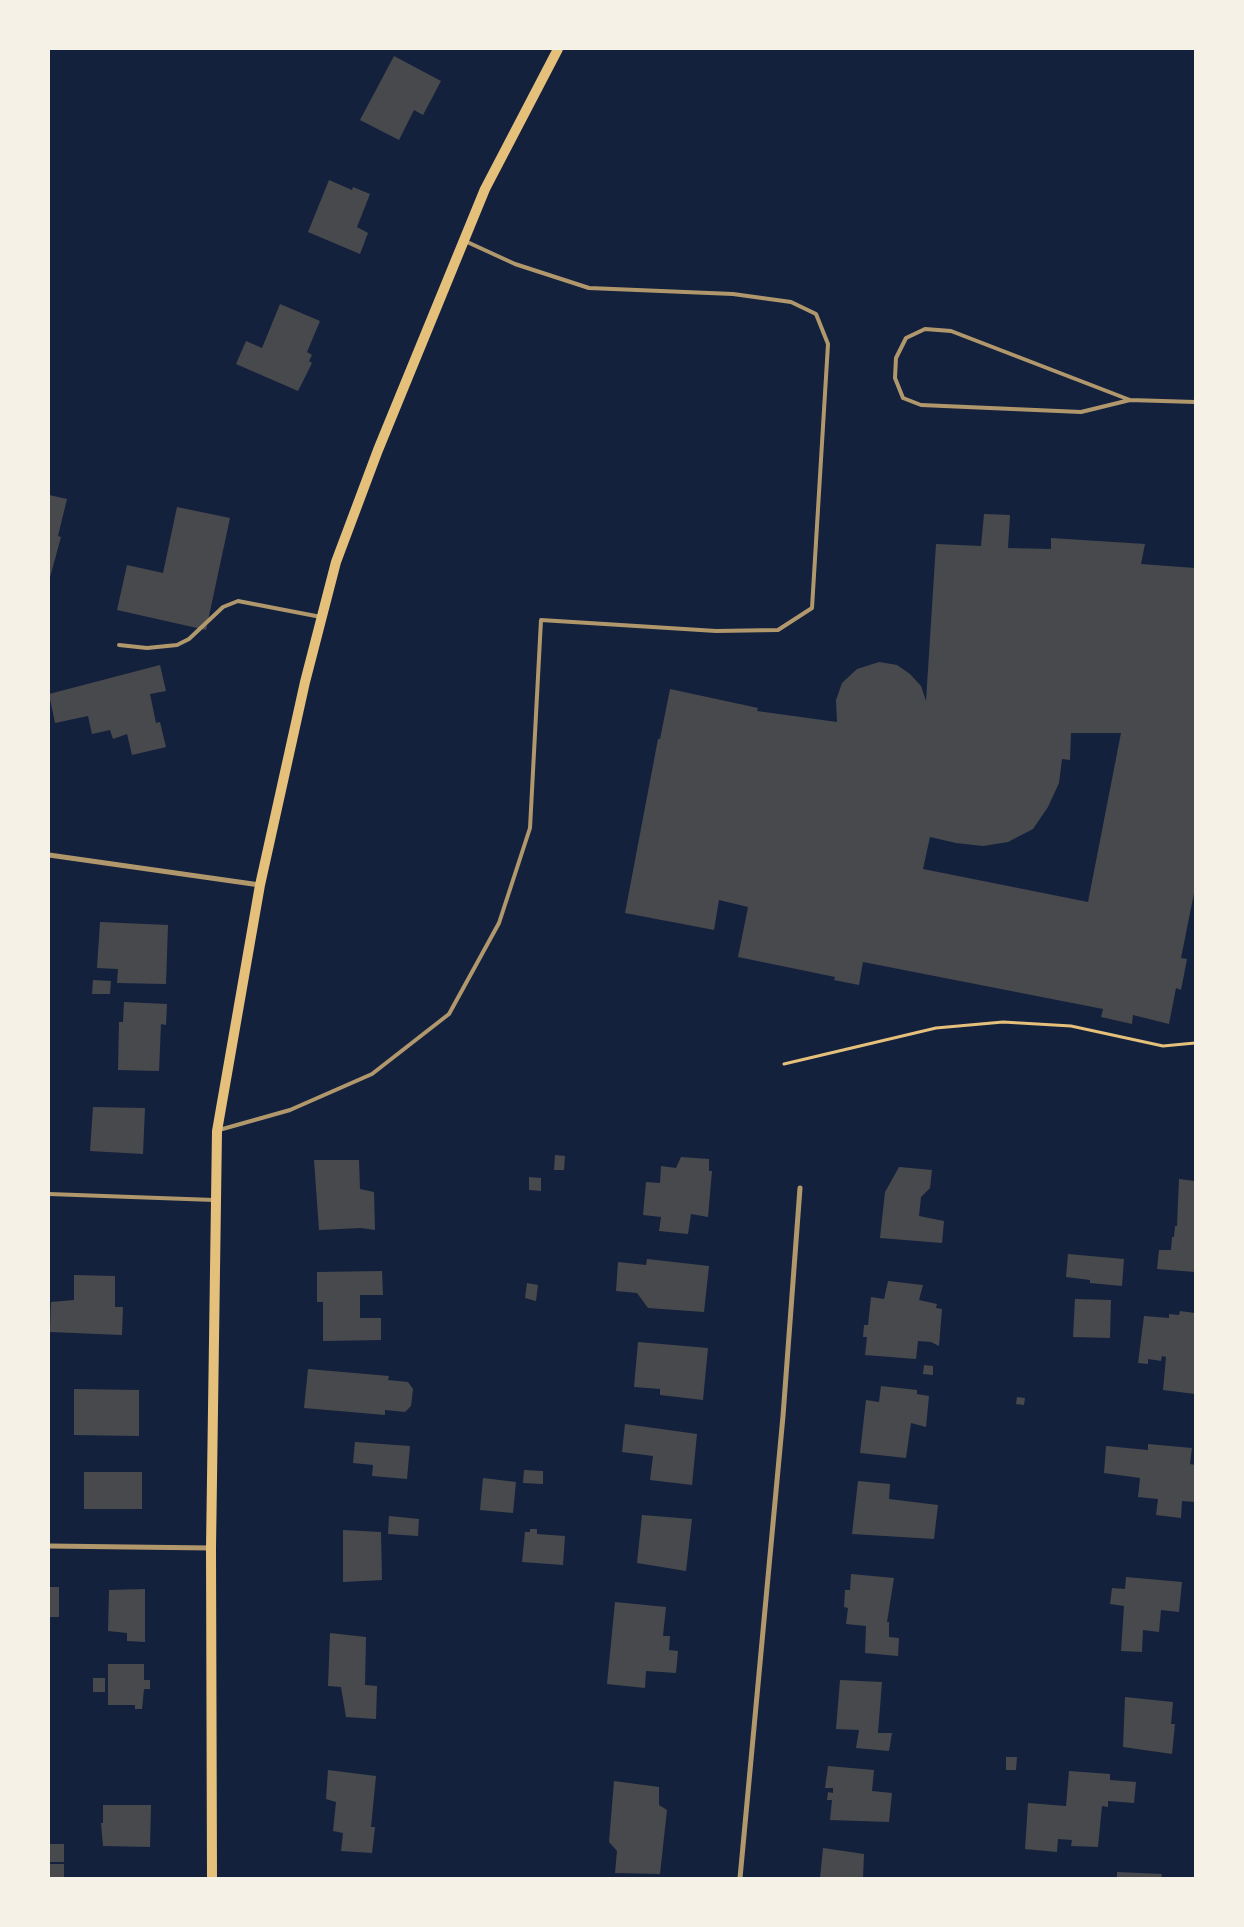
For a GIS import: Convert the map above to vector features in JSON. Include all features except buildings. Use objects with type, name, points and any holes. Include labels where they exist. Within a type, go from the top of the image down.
[{"type":"main road","points":[[212,1878],[211,1548],[217,1131],[260,885],[305,682],[336,562],[374,459],[485,189],[558,49]]},
{"type":"street","points":[[49,856],[260,885]]},
{"type":"street","points":[[740,1878],[783,1416],[800,1188]]},
{"type":"street","points":[[49,1546],[211,1548]]},
{"type":"lane","points":[[217,1131],[290,1110],[372,1074],[448,1014],[499,923],[530,828],[541,620],[716,631],[778,630],[812,608],[828,344],[816,314],[791,302],[732,294],[589,288],[515,264],[463,240]]},
{"type":"lane","points":[[1130,400],[951,331],[924,330],[906,338],[896,358],[894,378],[903,398],[920,405],[1081,412],[1130,400],[1195,402]]},
{"type":"lane","points":[[119,645],[147,648],[177,645],[189,639],[223,607],[238,600],[322,617]]},
{"type":"lane","points":[[49,1194],[130,1199],[216,1200]]},
{"type":"path","points":[[784,1064],[936,1028],[1003,1022],[1072,1026],[1163,1046],[1195,1043]]}]
